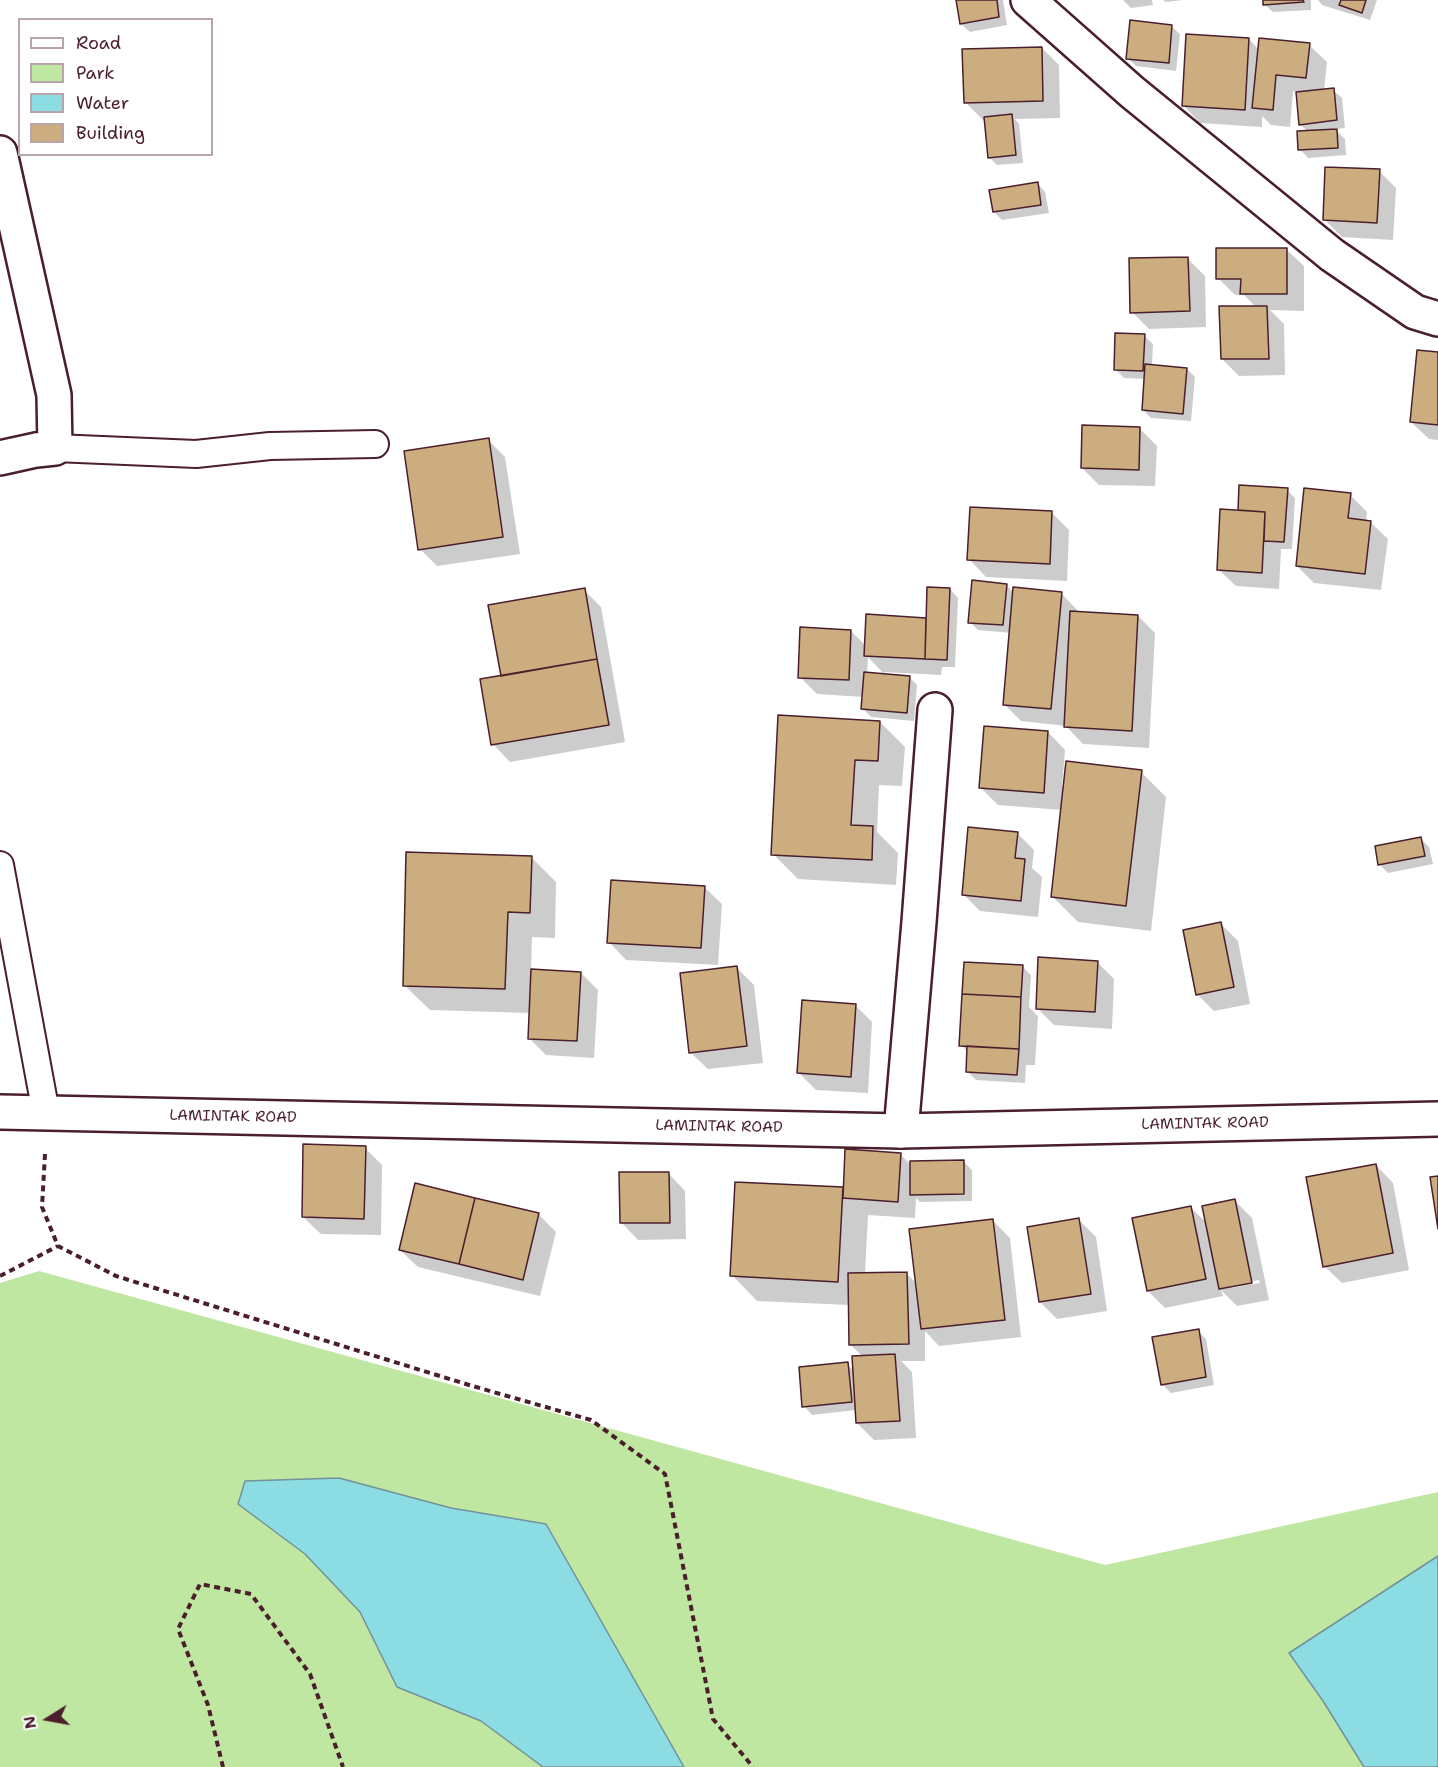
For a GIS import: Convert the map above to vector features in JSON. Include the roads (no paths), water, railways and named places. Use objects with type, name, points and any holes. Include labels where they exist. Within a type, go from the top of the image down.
[{"type":"main road","points":[[1028,0],[1132,92],[1332,255],[1415,312],[1438,319]]},
{"type":"main road","points":[[0,153],[54,395],[55,448],[0,458]]},
{"type":"main road","points":[[901,1131],[920,922],[934,710]]},
{"type":"main road","name":"LAMINTAK ROAD","points":[[0,1112],[901,1131],[1438,1119]]},
{"type":"lane","points":[[55,448],[196,454],[270,446],[375,444]]},
{"type":"lane","points":[[0,865],[46,1113]]},
{"type":"water","points":[[339,1478],[451,1508],[546,1524],[684,1767],[543,1767],[481,1721],[397,1687],[360,1612],[305,1554],[238,1504],[245,1481]]},
{"type":"water","points":[[1438,1556],[1438,1767],[1364,1767],[1323,1701],[1289,1653]]}]
